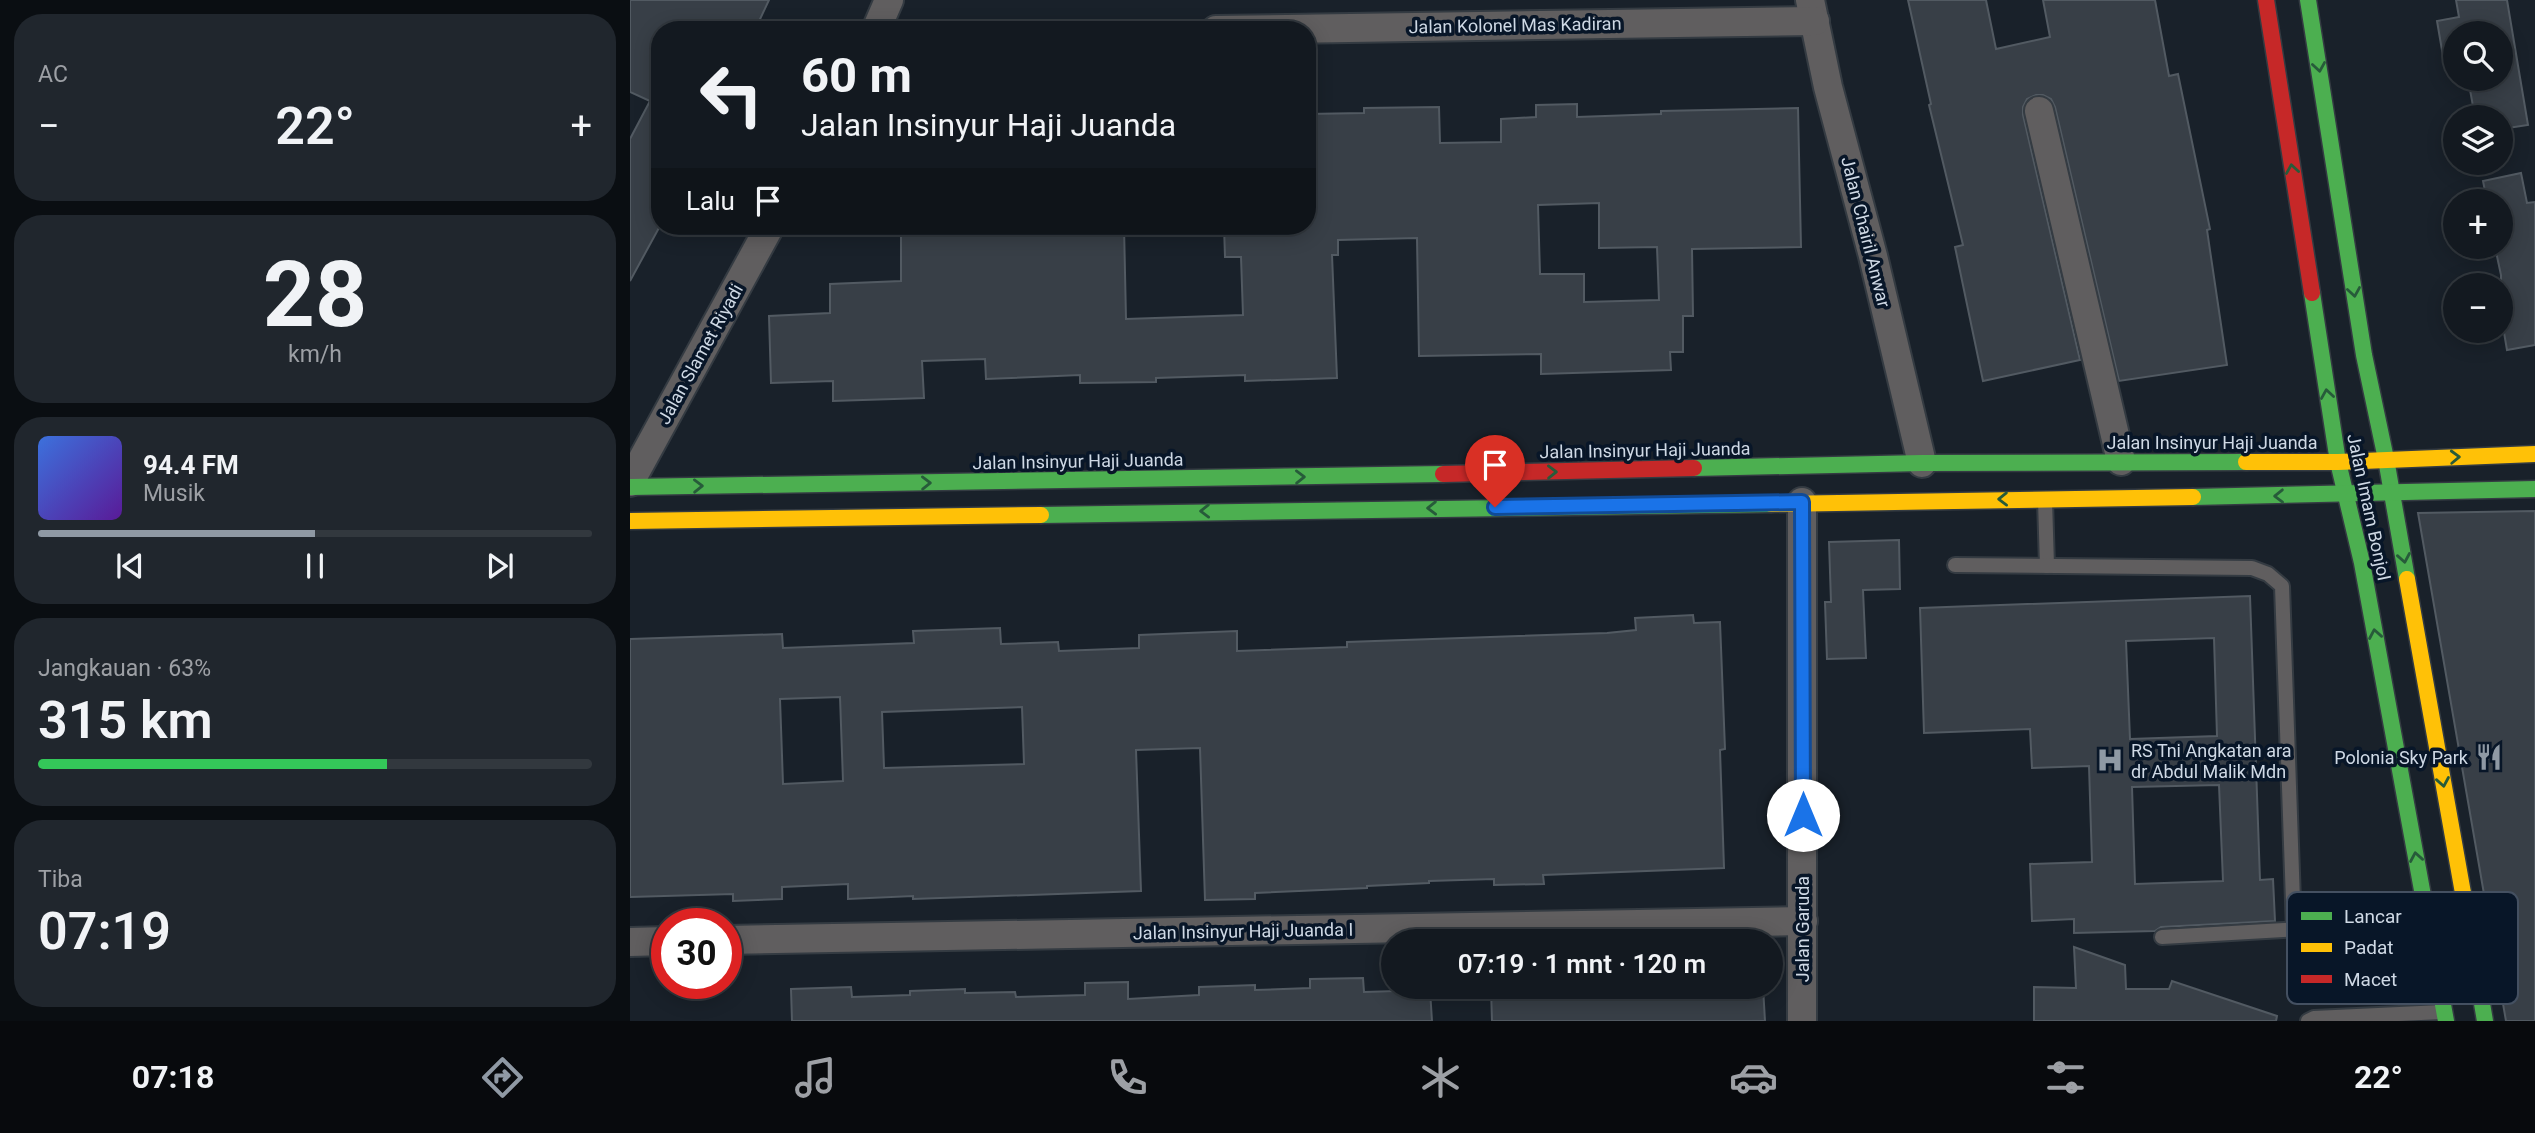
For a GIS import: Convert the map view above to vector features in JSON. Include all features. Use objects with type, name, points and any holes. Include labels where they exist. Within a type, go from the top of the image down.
[{"type":"main road","name":"Jalan Imam Bonjol","points":[[2266,0],[2339,461],[2441,892]]},
{"type":"main road","name":"Jalan Imam Bonjol","points":[[2308,0],[2364,355],[2392,491],[2444,892]]},
{"type":"main road","name":"Jalan Insinyur Haji Juanda","points":[[630,485],[1361,476],[1922,463],[2339,461],[2535,454]]},
{"type":"main road","points":[[630,521],[2347,495],[2392,491],[2535,489]]},
{"type":"street","points":[[880,21],[889,0]]},
{"type":"street","name":"Jalan Kolonel Mas Kadiran","points":[[1316,27],[1812,10]]},
{"type":"street","name":"Jalan Chairil Anwar","points":[[1812,10],[1828,87],[1873,256],[1922,463]]},
{"type":"street","points":[[2039,111],[2122,461]]},
{"type":"street","name":"Jalan Slamet Riyadi","points":[[630,485],[764,235]]},
{"type":"street","name":"Jalan Garuda","points":[[1802,502],[1802,1021]]},
{"type":"street","name":"Jalan Insinyur Haji Juanda I","points":[[742,940],[1802,921]]},
{"type":"street","points":[[630,942],[651,942]]},
{"type":"lane","points":[[2045,499],[2047,566]]},
{"type":"lane","points":[[1955,565],[2252,568],[2269,574],[2282,586],[2293,892]]},
{"type":"lane","points":[[2162,937],[2287,930]]},
{"type":"lane","points":[[2308,1021],[2314,1018],[2464,1013]]},
{"type":"building","points":[[630,0],[769,0],[759,21],[651,21],[651,235],[655,235],[630,281],[630,139],[650,101],[630,92]]},
{"type":"building","points":[[1908,0],[1986,0],[1996,49],[2050,37],[2043,0],[2155,0],[2169,76],[2178,74],[2210,229],[2207,230],[2227,365],[2119,381],[2055,107],[2051,99],[2036,95],[2027,99],[2023,115],[2080,360],[1983,381],[1955,247],[1963,245],[1929,105],[1931,104]]},
{"type":"building","points":[[2456,0],[2507,0],[2511,21],[2443,21],[2443,56],[2437,21],[2459,17]]},
{"type":"building","points":[[2513,36],[2528,125],[2513,127],[2513,105],[2473,105],[2470,91],[2513,91]]},
{"type":"building","points":[[1577,104],[1577,117],[1661,114],[1661,111],[1798,108],[1801,247],[1692,249],[1693,316],[1683,316],[1683,352],[1670,352],[1671,370],[1541,374],[1541,354],[1419,356],[1417,238],[1338,240],[1338,255],[1332,255],[1337,378],[1245,381],[1245,375],[1156,378],[1156,382],[1080,383],[1080,375],[986,379],[985,359],[922,361],[924,398],[833,401],[833,381],[771,383],[769,316],[830,313],[830,284],[901,281],[901,235],[1124,235],[1126,319],[1243,315],[1241,257],[1225,257],[1224,235],[1316,235],[1316,114],[1364,113],[1364,108],[1439,107],[1440,143],[1501,142],[1501,119],[1536,117],[1536,105]],"holes":[[[1599,203],[1599,248],[1657,247],[1659,300],[1584,302],[1584,274],[1540,274],[1538,205]]]},
{"type":"building","points":[[2521,173],[2527,203],[2535,202],[2535,345],[2507,350],[2506,343],[2513,343],[2513,273],[2501,273],[2498,259],[2513,259],[2513,189],[2485,189],[2483,181]]},
{"type":"building","name":"Polonia Sky Park","points":[[2535,511],[2535,1021],[2506,1021],[2503,1004],[2518,1004],[2518,892],[2484,892],[2418,513]]},
{"type":"building","points":[[1899,540],[1900,589],[1863,590],[1866,658],[1827,659],[1825,602],[1831,602],[1829,542]]},
{"type":"building","points":[[2250,596],[2260,880],[2273,879],[2275,921],[2161,927],[2155,931],[2074,933],[2074,919],[2032,921],[2030,864],[2092,862],[2089,766],[2032,768],[2030,729],[1924,733],[1920,608]],"holes":[[[2214,638],[2217,736],[2130,739],[2126,641]],[[2219,785],[2223,881],[2135,884],[2132,787]]]},
{"type":"building","points":[[1693,615],[1694,623],[1720,622],[1725,749],[1720,750],[1724,868],[1543,875],[1544,884],[1494,885],[1494,879],[1429,881],[1367,888],[1255,893],[1255,899],[1205,900],[1200,748],[1136,750],[1141,891],[848,899],[848,884],[782,887],[782,899],[733,901],[733,894],[630,897],[630,639],[782,634],[783,648],[914,643],[913,631],[1000,628],[1001,644],[1058,642],[1059,651],[1139,648],[1139,635],[1237,631],[1237,651],[1347,647],[1347,642],[1607,633],[1636,630],[1635,618]],"holes":[[[840,697],[843,781],[783,784],[780,699]],[[1022,707],[1024,764],[884,768],[882,712]]]},
{"type":"building","points":[[2074,947],[2125,965],[2126,989],[2169,989],[2172,981],[2277,1016],[2276,1021],[2034,1021],[2034,987],[2076,988]]},
{"type":"building","points":[[1363,978],[1364,992],[1381,991],[1381,999],[1431,999],[1432,1021],[792,1021],[791,989],[851,987],[852,997],[910,995],[910,991],[965,989],[965,993],[1015,992],[1016,997],[1085,995],[1085,983],[1128,982],[1128,999],[1199,995],[1199,987],[1255,985],[1255,990],[1310,988],[1310,979]]},
{"type":"building","points":[[1491,999],[1764,999],[1765,1021],[1492,1021]]},
{"type":"traffic: fast","points":[[2308,0],[2364,355],[2407,579]]},
{"type":"traffic: fast","points":[[2312,293],[2338,462],[2362,563],[2422,892]]},
{"type":"traffic: fast","points":[[1694,468],[1922,463],[2246,462]]},
{"type":"traffic: fast","points":[[630,487],[1443,474]]},
{"type":"traffic: fast","points":[[2193,497],[2535,489]]},
{"type":"traffic: fast","points":[[1041,515],[1771,504]]},
{"type":"traffic: fast","points":[[2443,1004],[2446,1021]]},
{"type":"traffic: fast","points":[[2482,1004],[2485,1021]]},
{"type":"traffic: slow","points":[[2246,462],[2338,462],[2535,454]]},
{"type":"traffic: slow","points":[[1771,504],[2193,497]]},
{"type":"traffic: slow","points":[[630,521],[1041,515]]},
{"type":"traffic: slow","points":[[2407,579],[2463,892]]},
{"type":"traffic: jam","points":[[2266,0],[2312,293]]},
{"type":"traffic: jam","points":[[1443,474],[1694,468]]},
{"type":"place","name":"Polonia Sky Park","points":[[2489,757]]},
{"type":"place","name":"RS Tni Angkatan ara dr Abdul Malik Mdn","points":[[2110,760]]},
{"type":"route","points":[[1495,507],[1802,502],[1803,815]]}]
